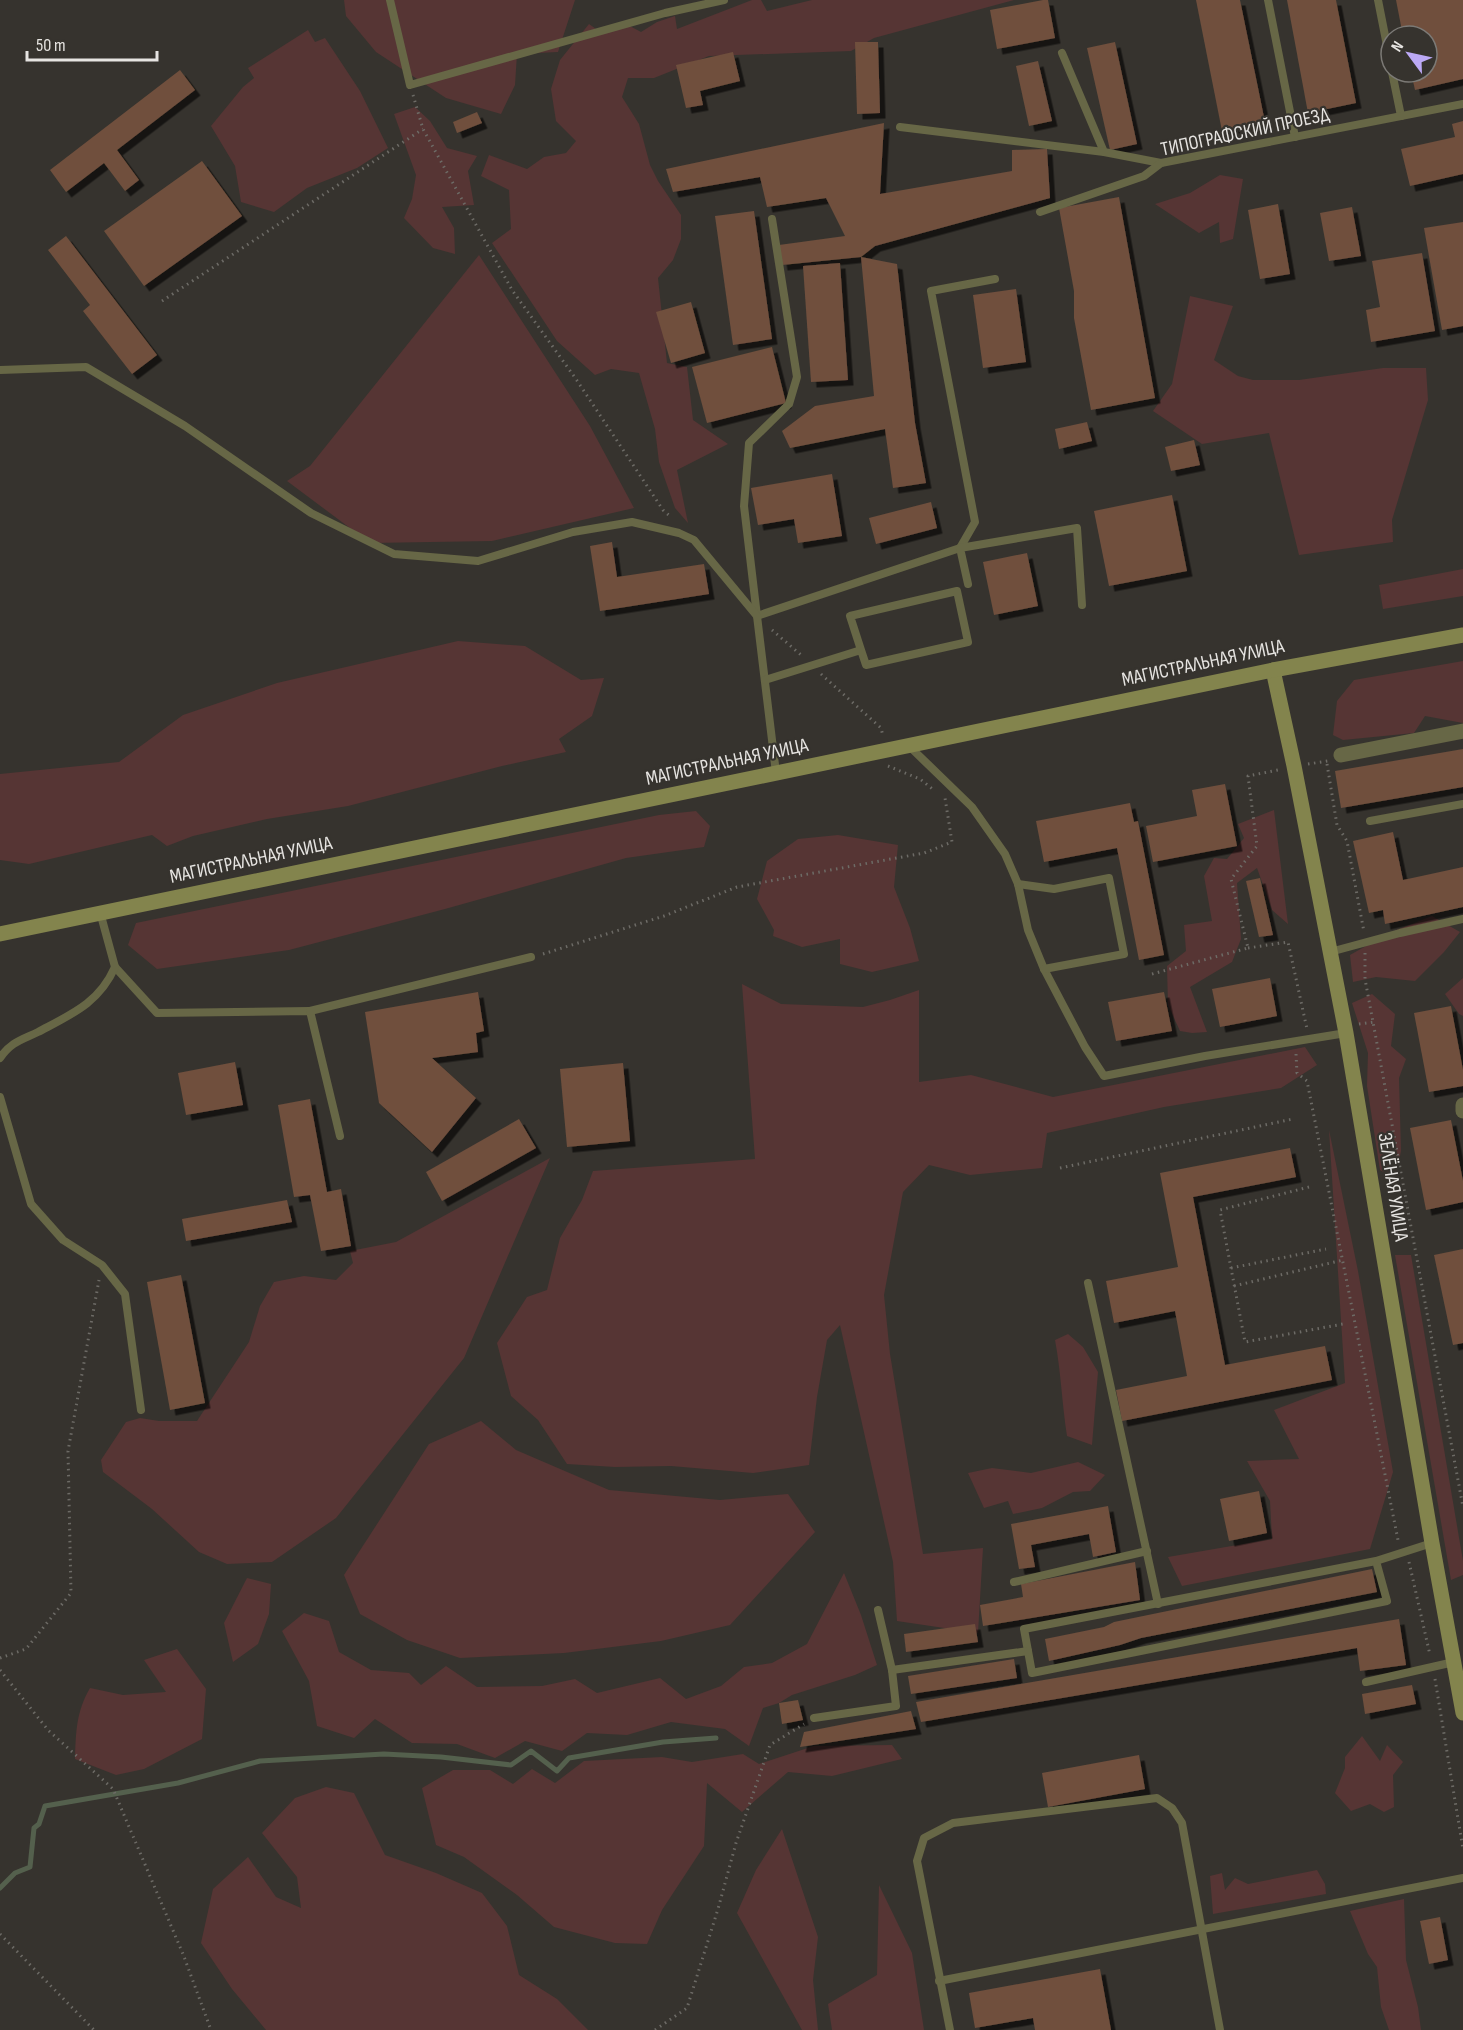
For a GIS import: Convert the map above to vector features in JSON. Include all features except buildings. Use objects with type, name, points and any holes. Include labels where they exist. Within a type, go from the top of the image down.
[{"type":"main road","name":"МАГИСТРАЛЬНАЯ УЛИЦА","points":[[0,934],[1273,670],[1463,635]]},
{"type":"main road","name":"ЗЕЛЁНАЯ УЛИЦА","points":[[1273,670],[1346,1033],[1431,1543],[1463,1713]]},
{"type":"street","points":[[1334,758],[1463,731]]},
{"type":"street","points":[[1463,1105],[1463,1111]]},
{"type":"lane","points":[[390,0],[410,86],[665,13],[724,0]]},
{"type":"lane","points":[[1268,0],[1295,137]]},
{"type":"lane","points":[[1378,0],[1383,24]]},
{"type":"lane","points":[[1062,53],[1104,152]]},
{"type":"lane","points":[[1394,84],[1401,116]]},
{"type":"lane","name":"ТИПОГРАФСКИЙ ПРОЕЗД","points":[[1040,212],[1144,176],[1161,163],[1463,104]]},
{"type":"lane","points":[[900,127],[1104,152],[1161,163]]},
{"type":"lane","points":[[772,219],[797,377],[789,404],[749,443],[744,506],[776,773]]},
{"type":"lane","points":[[968,584],[960,548],[975,522],[931,291],[995,279]]},
{"type":"lane","points":[[0,370],[86,367],[185,426],[311,513],[394,555],[478,561],[573,532],[632,522],[679,533],[694,540],[757,616]]},
{"type":"lane","points":[[757,616],[960,548],[1077,528],[1082,605]]},
{"type":"lane","points":[[957,591],[968,642],[866,665],[861,650],[850,616],[957,591]]},
{"type":"lane","points":[[765,680],[861,650]]},
{"type":"lane","points":[[908,746],[972,807],[1005,854],[1018,884],[1028,930],[1044,969],[1085,1047],[1104,1076],[1205,1056],[1346,1033]]},
{"type":"lane","points":[[1370,821],[1463,804]]},
{"type":"lane","points":[[1018,884],[1054,889],[1109,878],[1124,954],[1044,969]]},
{"type":"lane","points":[[100,912],[115,967],[157,1013],[310,1011],[531,957]]},
{"type":"lane","points":[[1330,952],[1463,919]]},
{"type":"lane","points":[[0,1051],[60,1020],[97,997],[109,981],[115,967]]},
{"type":"lane","points":[[310,1011],[340,1136]]},
{"type":"lane","points":[[0,1058],[8,1047]]},
{"type":"lane","points":[[0,1096],[30,1204],[63,1240],[102,1265],[125,1294],[141,1410]]},
{"type":"lane","points":[[1088,1283],[1158,1604]]},
{"type":"lane","points":[[1376,1561],[1387,1601],[1032,1673],[1024,1629],[1376,1561],[1431,1543]]},
{"type":"lane","points":[[1014,1582],[1147,1551]]},
{"type":"lane","points":[[814,1718],[896,1706],[892,1670],[878,1610]]},
{"type":"lane","points":[[892,1670],[1028,1651]]},
{"type":"lane","points":[[1366,1682],[1454,1662]]},
{"type":"lane","points":[[950,2030],[917,1861],[924,1838],[953,1823],[1157,1798],[1172,1808],[1182,1823],[1220,2030]]},
{"type":"lane","points":[[939,1981],[1463,1878]]},
{"type":"path","points":[[410,86],[423,129],[512,290],[576,379],[663,510],[671,517]]},
{"type":"path","points":[[162,301],[423,129]]},
{"type":"path","points":[[757,616],[802,656]]},
{"type":"path","points":[[531,957],[664,916],[737,887],[924,853],[952,842],[945,798],[920,779],[888,766],[881,728],[819,672]]},
{"type":"path","points":[[1334,758],[1337,825],[1347,842],[1364,928],[1365,979],[1463,1507]]},
{"type":"path","points":[[1248,948],[1231,879],[1257,846],[1248,776],[1294,766]]},
{"type":"path","points":[[1152,974],[1248,948],[1288,942],[1309,1039],[1296,1050],[1297,1073],[1307,1081],[1398,1541],[1410,1564],[1433,1667],[1463,1849]]},
{"type":"path","points":[[1060,1168],[1293,1119]]},
{"type":"path","points":[[1309,1187],[1220,1210],[1245,1342],[1342,1324]]},
{"type":"path","points":[[1231,1268],[1326,1249]]},
{"type":"path","points":[[1234,1286],[1343,1260]]},
{"type":"path","points":[[0,1658],[26,1649],[71,1593],[68,1450],[102,1265]]},
{"type":"path","points":[[0,1670],[48,1730],[113,1789],[183,1954],[211,2030]]},
{"type":"path","points":[[655,2030],[687,2008],[736,1843],[770,1745],[814,1718]]},
{"type":"path","points":[[0,1934],[94,2030]]},
{"type":"shaded area","points":[[344,0],[575,0],[558,52],[517,54],[515,85],[501,114],[446,98],[376,52],[346,16]]},
{"type":"shaded area","points":[[752,0],[761,0],[767,11],[812,0],[1014,0],[874,38],[851,51],[709,56],[654,78],[628,78],[622,97],[639,124],[650,165],[658,181],[681,215],[681,239],[673,260],[658,278],[667,363],[687,367],[693,420],[728,444],[677,470],[688,523],[675,508],[659,462],[655,429],[639,373],[611,369],[595,375],[557,341],[492,243],[511,229],[509,190],[481,176],[489,155],[527,169],[544,157],[566,153],[576,141],[556,121],[551,89],[560,60],[589,24],[603,34],[626,24],[641,32],[657,22],[675,16],[677,29]]},
{"type":"shaded area","points":[[308,30],[315,42],[325,38],[360,91],[388,148],[357,168],[307,188],[274,212],[241,202],[235,166],[211,126],[243,87],[254,78],[248,68]]},
{"type":"shaded area","points":[[415,107],[430,121],[447,148],[477,156],[468,171],[474,205],[442,207],[454,228],[455,254],[433,248],[404,218],[412,199],[416,175],[394,114]]},
{"type":"shaded area","points":[[1220,175],[1243,179],[1233,239],[1220,243],[1219,222],[1199,233],[1155,204],[1190,193]]},
{"type":"shaded area","points":[[479,255],[590,426],[634,508],[492,541],[370,543],[287,481],[310,466]]},
{"type":"shaded area","points":[[1190,296],[1233,306],[1214,360],[1238,376],[1253,380],[1299,380],[1383,368],[1426,368],[1428,400],[1392,520],[1393,542],[1299,555],[1269,433],[1202,444],[1153,411],[1172,384]]},
{"type":"shaded area","points":[[1463,569],[1463,596],[1383,609],[1379,585]]},
{"type":"shaded area","points":[[458,641],[525,646],[581,680],[604,678],[592,716],[559,739],[566,752],[348,806],[267,819],[193,836],[167,846],[152,835],[29,864],[0,860],[0,774],[119,762],[183,715],[277,683]]},
{"type":"shaded area","points":[[1463,661],[1463,723],[1425,716],[1414,733],[1343,740],[1333,735],[1337,701],[1354,680]]},
{"type":"shaded area","points":[[1274,810],[1288,924],[1272,910],[1257,868],[1237,883],[1241,939],[1232,962],[1190,987],[1207,1032],[1180,1031],[1168,1005],[1167,966],[1186,951],[1184,925],[1212,921],[1204,876],[1214,858],[1227,859],[1244,838],[1238,824]]},
{"type":"shaded area","points":[[696,811],[710,826],[704,847],[626,858],[289,950],[157,969],[128,945],[136,923],[659,815]]},
{"type":"shaded area","points":[[838,835],[898,845],[894,887],[910,928],[919,961],[872,972],[840,964],[840,939],[802,947],[773,936],[774,930],[757,899],[767,861],[798,839]]},
{"type":"shaded area","points":[[1432,916],[1460,932],[1415,981],[1376,977],[1353,982],[1350,955],[1389,933]]},
{"type":"shaded area","points":[[1463,978],[1463,1016],[1459,1014],[1445,994]]},
{"type":"shaded area","points":[[742,984],[781,1004],[863,1007],[919,990],[919,1082],[971,1075],[1053,1097],[1305,1047],[1317,1065],[1281,1088],[1164,1107],[1047,1133],[1042,1168],[970,1175],[929,1165],[903,1192],[884,1295],[890,1354],[923,1554],[983,1548],[978,1633],[897,1621],[893,1562],[840,1325],[827,1340],[809,1465],[753,1473],[671,1466],[615,1467],[567,1464],[538,1420],[511,1396],[497,1343],[527,1297],[547,1290],[560,1238],[582,1200],[593,1171],[755,1159]]},
{"type":"shaded area","points":[[1372,994],[1395,1014],[1391,1046],[1406,1059],[1399,1078],[1401,1151],[1395,1179],[1380,1170],[1367,1086],[1368,1053],[1352,1003]]},
{"type":"shaded area","points":[[1329,1130],[1358,1271],[1393,1472],[1370,1549],[1182,1586],[1168,1557],[1272,1539],[1270,1501],[1247,1461],[1299,1459],[1274,1410],[1345,1383]]},
{"type":"shaded area","points":[[550,1158],[464,1358],[336,1518],[272,1562],[227,1564],[199,1552],[152,1509],[103,1472],[101,1460],[126,1422],[140,1418],[159,1421],[197,1421],[249,1342],[260,1306],[274,1282],[304,1276],[336,1280],[353,1263],[350,1251],[396,1242]]},
{"type":"shaded area","points":[[1395,1255],[1411,1255],[1463,1561],[1463,1575],[1451,1580]]},
{"type":"shaded area","points":[[1068,1334],[1083,1347],[1098,1372],[1092,1445],[1067,1436],[1055,1340]]},
{"type":"shaded area","points":[[481,1421],[516,1450],[609,1490],[720,1500],[788,1494],[815,1532],[730,1625],[661,1641],[564,1653],[460,1658],[407,1640],[360,1614],[344,1575],[429,1444]]},
{"type":"shaded area","points":[[1078,1462],[1105,1475],[1090,1491],[1073,1492],[1042,1508],[1013,1514],[1008,1501],[984,1508],[968,1473],[992,1468],[1031,1473]]},
{"type":"shaded area","points":[[844,1573],[861,1615],[877,1665],[855,1675],[792,1695],[779,1703],[763,1708],[749,1746],[725,1729],[671,1722],[627,1735],[587,1733],[562,1751],[525,1741],[495,1758],[457,1744],[412,1743],[375,1719],[354,1738],[317,1726],[309,1681],[282,1631],[304,1613],[329,1621],[339,1652],[371,1670],[409,1673],[421,1685],[446,1666],[477,1687],[542,1686],[575,1679],[597,1693],[660,1678],[686,1699],[721,1686],[744,1667],[772,1663],[807,1644]]},
{"type":"shaded area","points":[[247,1578],[271,1584],[269,1614],[258,1644],[233,1662],[224,1623]]},
{"type":"shaded area","points":[[177,1649],[206,1689],[202,1739],[144,1769],[116,1775],[75,1759],[79,1714],[90,1688],[123,1695],[166,1692],[144,1660]]},
{"type":"shaded area","points":[[1362,1736],[1380,1761],[1387,1745],[1403,1762],[1393,1775],[1394,1807],[1384,1812],[1370,1804],[1351,1811],[1335,1793],[1345,1768],[1345,1757]]},
{"type":"shaded area","points":[[892,1745],[902,1759],[832,1776],[788,1772],[742,1812],[707,1783],[704,1846],[662,1910],[647,1944],[615,1943],[554,1927],[517,1895],[464,1857],[436,1845],[422,1788],[453,1770],[490,1770],[513,1784],[532,1769],[555,1783],[584,1761],[662,1757],[692,1762],[743,1754],[759,1764],[814,1746]]},
{"type":"shaded area","points":[[326,1787],[354,1793],[385,1855],[436,1873],[482,1893],[507,1926],[519,1975],[557,1999],[588,2030],[266,2030],[232,1989],[201,1943],[213,1889],[248,1857],[276,1897],[301,1908],[297,1877],[262,1833],[295,1798]]},
{"type":"shaded area","points":[[782,1829],[818,1937],[813,1980],[818,2030],[802,2030],[737,1913],[756,1870]]},
{"type":"shaded area","points":[[1317,1870],[1325,1884],[1326,1894],[1213,1914],[1210,1876],[1222,1873],[1225,1890],[1235,1878],[1248,1884]]},
{"type":"shaded area","points":[[879,1885],[912,1953],[924,2030],[832,2030],[828,2004],[877,1975]]},
{"type":"shaded area","points":[[1404,1899],[1406,1960],[1418,2007],[1421,2030],[1389,2030],[1381,2007],[1377,1967],[1368,1954],[1350,1911]]},
{"type":"waterway","points":[[0,1888],[15,1873],[30,1867],[34,1828],[39,1824],[45,1806],[178,1783],[260,1761],[384,1754],[441,1757],[511,1765],[531,1751],[557,1771],[569,1758],[663,1742],[716,1738]]}]
